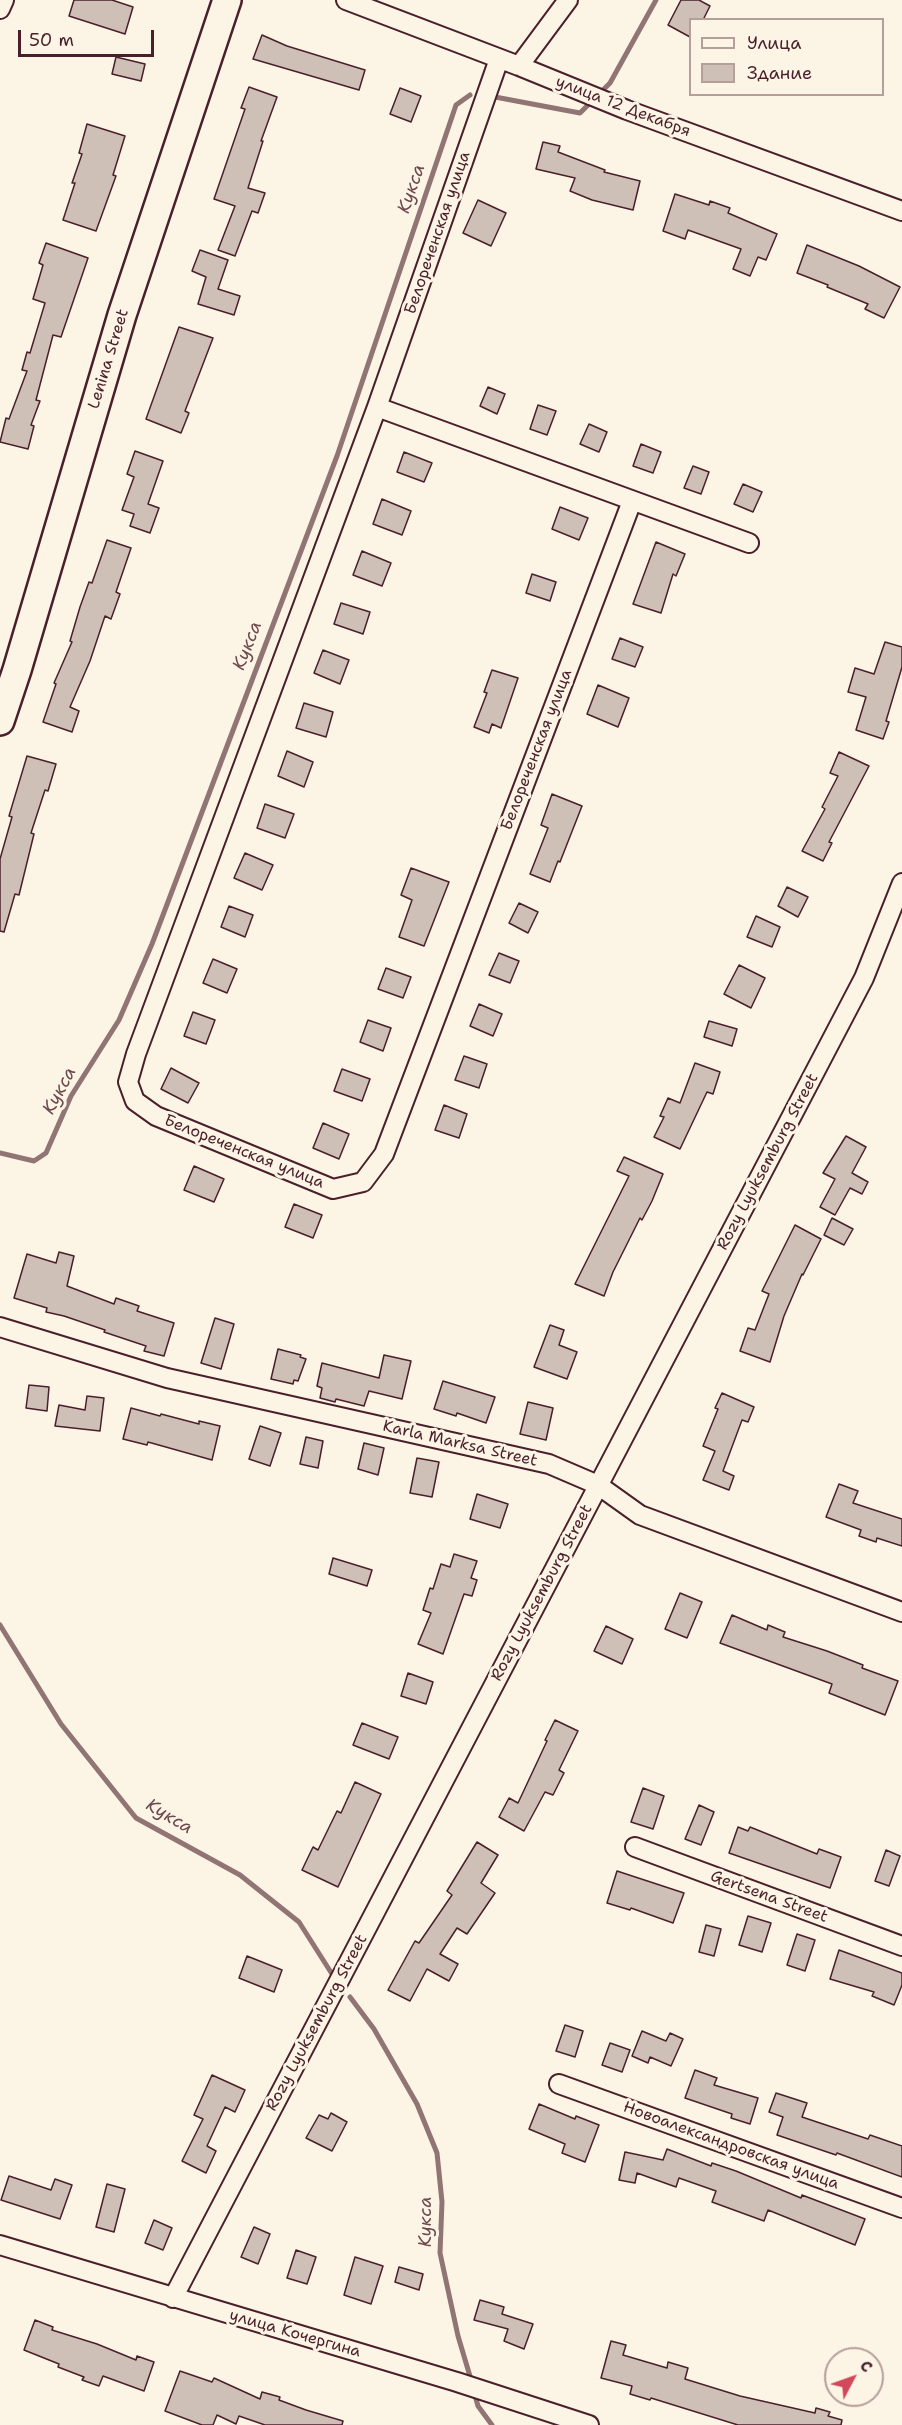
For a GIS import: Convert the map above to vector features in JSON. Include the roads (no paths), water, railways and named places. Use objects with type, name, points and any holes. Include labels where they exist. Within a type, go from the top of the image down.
[{"type":"street","points":[[0,9],[4,0]]},
{"type":"street","name":"Lenina Street","points":[[0,720],[17,670],[122,315],[227,0]]},
{"type":"street","name":"улица 12 Декабря","points":[[346,0],[627,110],[902,211]]},
{"type":"street","points":[[519,66],[568,0]]},
{"type":"street","name":"Белореченская улица","points":[[500,59],[377,407],[128,1082],[135,1101],[156,1116],[333,1189],[363,1182],[384,1154],[632,501]]},
{"type":"street","points":[[377,407],[749,543]]},
{"type":"street","name":"Rozy Lyuksemburg Street","points":[[173,2298],[864,978],[902,883]]},
{"type":"street","name":"Karla Marksa Street","points":[[0,1327],[166,1378],[549,1464],[598,1485],[640,1515],[902,1612]]},
{"type":"street","name":"Gertsena Street","points":[[635,1847],[902,1946]]},
{"type":"street","name":"Новоалександровская улица","points":[[559,2084],[902,2208]]},
{"type":"street","name":"улица Кочергина","points":[[0,2245],[458,2382],[589,2425]]},
{"type":"waterway","name":"Кукса","points":[[495,97],[580,113],[610,83],[656,0]]},
{"type":"waterway","name":"Кукса","points":[[0,1153],[34,1161],[46,1153],[71,1096],[119,1020],[152,944],[337,456],[456,105],[470,95]]},
{"type":"waterway","name":"Кукса","points":[[0,1625],[61,1724],[136,1818],[240,1875],[299,1922],[332,1974]]},
{"type":"waterway","name":"Кукса","points":[[350,1997],[374,2029],[417,2104],[437,2153],[442,2202],[440,2253],[458,2336],[472,2383]]},
{"type":"waterway","name":"Кукса","points":[[474,2392],[478,2406],[492,2425]]}]
